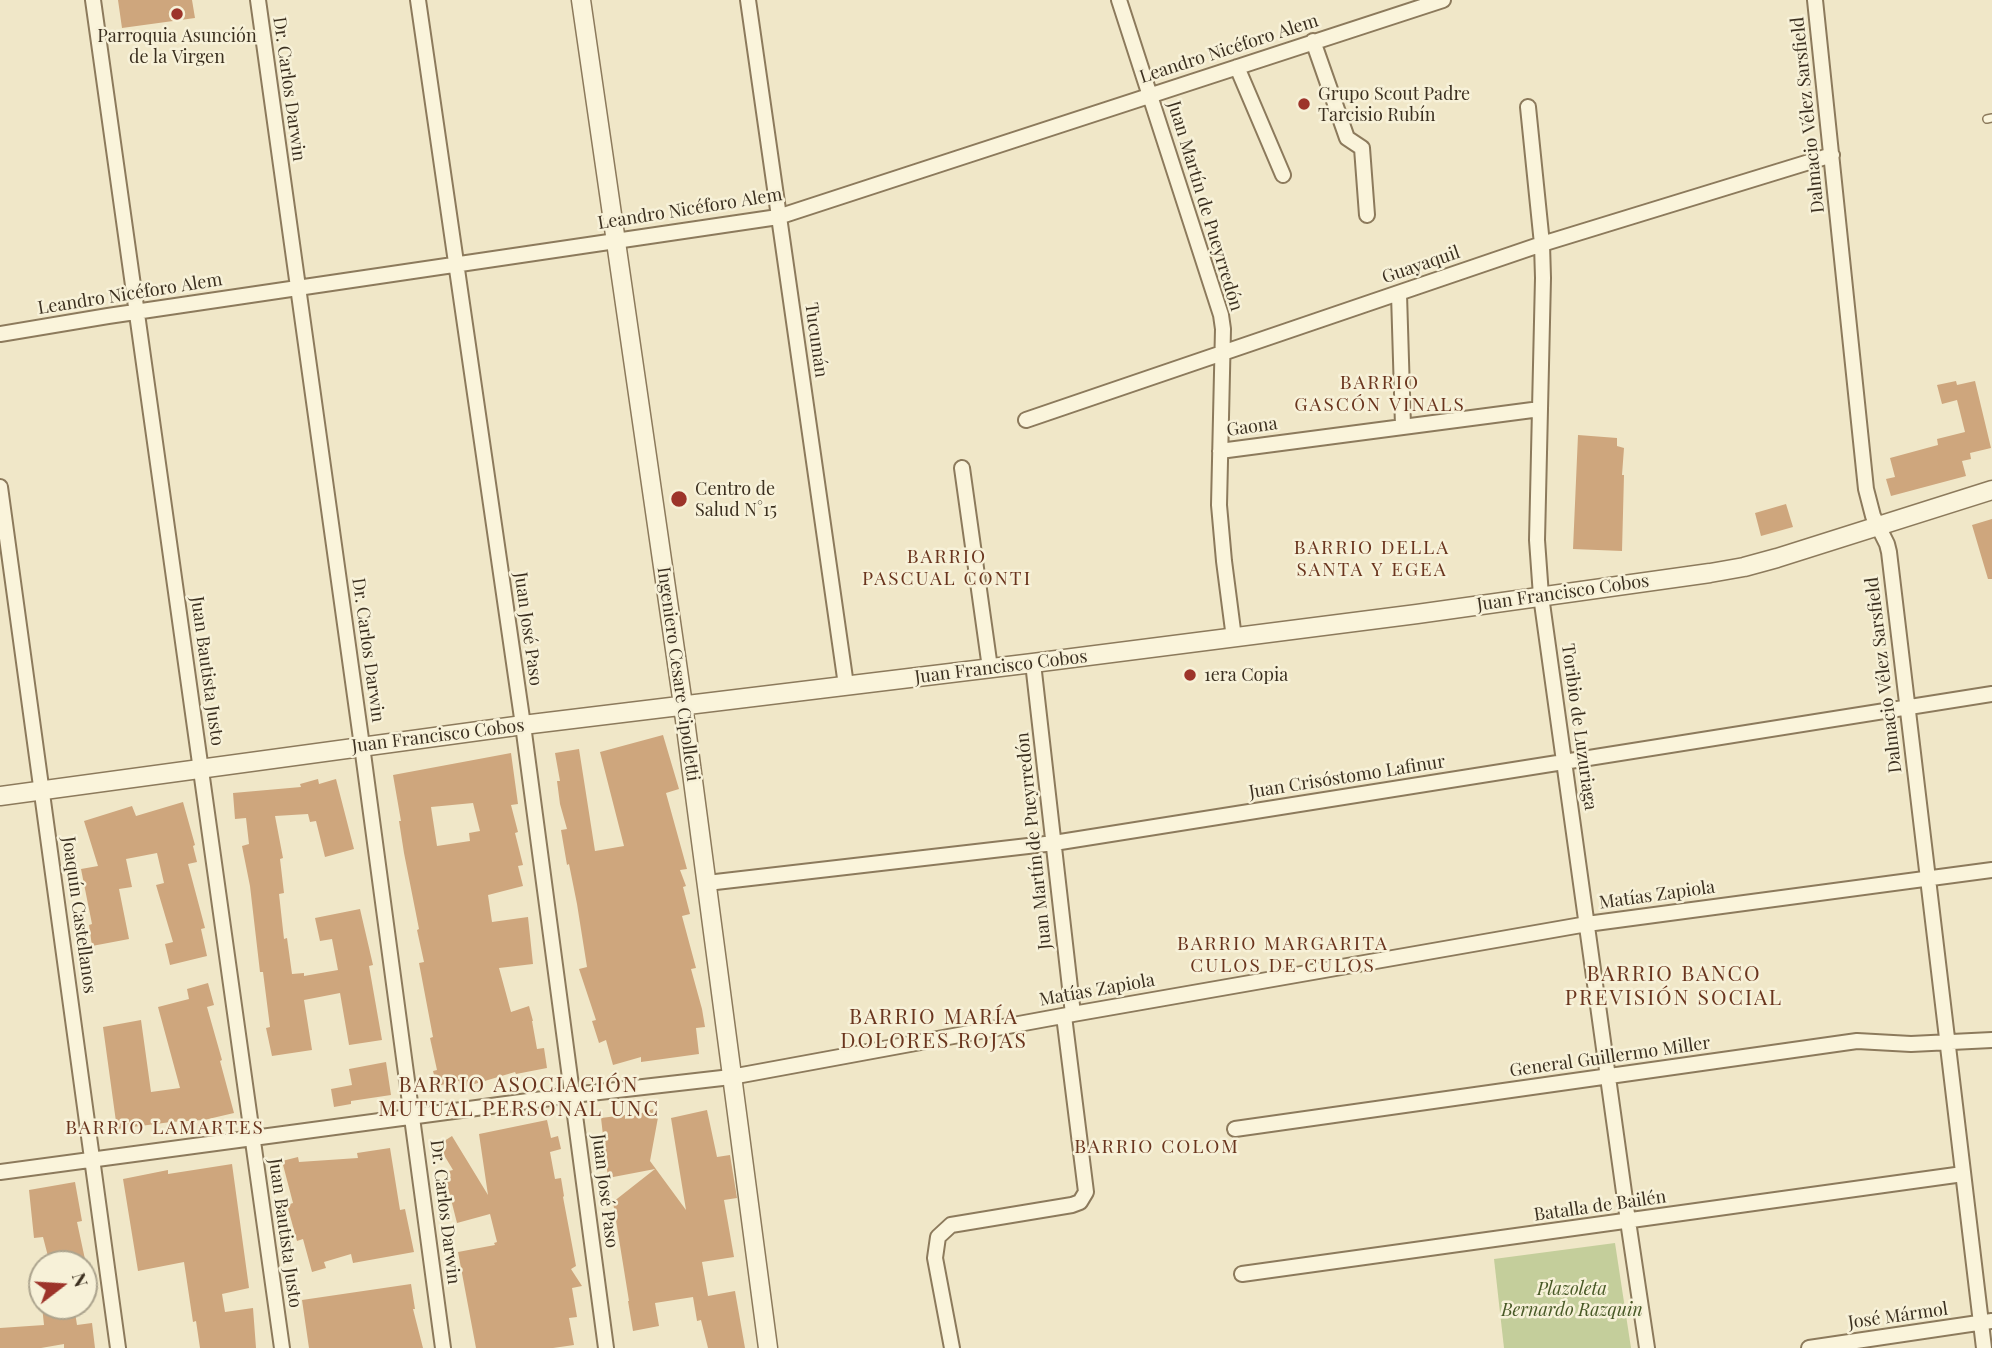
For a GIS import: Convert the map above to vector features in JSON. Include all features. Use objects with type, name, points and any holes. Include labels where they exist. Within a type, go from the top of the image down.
[{"type":"street","name":"Juan Bautista Justo","points":[[93,0],[282,1348]]},
{"type":"street","name":"Dr. Carlos Darwin","points":[[258,0],[443,1348]]},
{"type":"street","name":"Juan José Paso","points":[[418,0],[523,725],[606,1348]]},
{"type":"street","name":"Ingeniero Cesare Cipolletti","points":[[581,0],[707,883],[768,1348]]},
{"type":"street","name":"Tucumán","points":[[748,0],[846,685]]},
{"type":"street","name":"Juan Martín de Pueyrredón","points":[[1119,0],[1218,303],[1223,329],[1219,505],[1234,638]]},
{"type":"street","name":"Leandro Nicéforo Alem","points":[[0,334],[778,217],[1443,0]]},
{"type":"street","name":"Dalmacio Vélez Sarsfield","points":[[1815,0],[1866,489],[1877,527],[1889,552],[1963,1174],[1986,1322],[1984,1348]]},
{"type":"street","points":[[1313,41],[1347,138],[1362,148],[1367,215]]},
{"type":"street","points":[[1237,67],[1283,175]]},
{"type":"street","name":"Toribio de Luzuriaga","points":[[1528,107],[1543,278],[1537,540],[1541,596],[1647,1348]]},
{"type":"street","name":"Guayaquil","points":[[1026,420],[1542,244],[1832,155]]},
{"type":"street","points":[[1399,293],[1403,426]]},
{"type":"street","name":"Gaona","points":[[1220,451],[1541,409]]},
{"type":"street","points":[[961,468],[990,668]]},
{"type":"street","name":"Joaquín Castellanos","points":[[0,487],[118,1348]]},
{"type":"street","name":"Juan Francisco Cobos","points":[[0,796],[523,725],[1234,638],[1744,566],[1992,490]]},
{"type":"street","name":"Juan Martín de Pueyrredón","points":[[953,1348],[935,1258],[938,1237],[951,1225],[1072,1205],[1080,1202],[1086,1192],[1054,843],[1034,663]]},
{"type":"street","name":"Juan Crisóstomo Lafinur","points":[[707,883],[1054,843],[1992,694]]},
{"type":"street","name":"Matías Zapiola","points":[[0,1172],[573,1095],[731,1077],[1587,924],[1992,870]]},
{"type":"street","name":"General Guillermo Miller","points":[[1235,1129],[1857,1041],[1911,1044],[1992,1040]]},
{"type":"street","name":"Batalla de Bailén","points":[[1242,1274],[1963,1174]]},
{"type":"street","name":"José Mármol","points":[[1809,1348],[1986,1322]]},
{"type":"green space","name":"Plazoleta Bernardo Razquin","points":[[1615,1243],[1631,1348],[1504,1348],[1494,1259]]},
{"type":"building","points":[[118,0],[192,0],[195,18],[122,28]]},
{"type":"building","points":[[1956,381],[1957,385],[1975,381],[1991,448],[1970,453],[1971,459],[1962,461],[1966,476],[1891,496],[1886,479],[1895,477],[1890,458],[1938,445],[1937,439],[1965,432],[1957,400],[1942,404],[1937,385]]},
{"type":"building","points":[[1578,435],[1617,438],[1617,446],[1624,448],[1622,551],[1573,549]]},
{"type":"building","points":[[1786,504],[1793,527],[1761,536],[1755,513]]},
{"type":"building","points":[[1992,519],[1992,579],[1988,579],[1972,525]]},
{"type":"building","points":[[663,735],[679,789],[666,793],[687,869],[680,870],[686,886],[683,887],[690,914],[682,916],[696,968],[691,969],[705,1027],[696,1028],[699,1054],[641,1062],[641,1057],[613,1065],[606,1040],[599,1043],[592,1021],[596,1020],[579,969],[587,967],[561,830],[567,829],[560,804],[557,781],[560,781],[555,753],[579,749],[595,851],[624,846],[600,752]]},
{"type":"building","points":[[511,753],[518,804],[511,805],[523,865],[518,866],[523,886],[488,895],[492,922],[528,917],[533,964],[499,968],[511,1012],[529,1006],[537,1049],[544,1048],[547,1068],[516,1074],[515,1072],[461,1088],[459,1081],[437,1086],[433,1071],[437,1070],[430,1038],[433,1037],[419,963],[424,962],[393,775]],"holes":[[[473,803],[480,831],[469,833],[470,841],[437,846],[431,807]]]},
{"type":"building","points":[[318,779],[319,784],[336,779],[354,849],[325,857],[316,821],[310,822],[308,814],[275,816],[283,858],[280,859],[284,893],[279,894],[284,939],[287,938],[292,974],[304,973],[304,976],[338,970],[332,939],[320,941],[315,918],[360,909],[373,965],[369,966],[382,1040],[349,1045],[340,993],[304,1000],[312,1050],[272,1056],[266,1028],[270,1027],[263,972],[260,972],[250,886],[242,846],[249,844],[246,818],[235,819],[233,793],[301,787],[300,784]]},
{"type":"building","points":[[183,802],[195,845],[193,846],[197,862],[188,864],[205,928],[201,929],[207,956],[170,965],[165,944],[173,942],[156,885],[164,883],[157,853],[126,859],[132,887],[119,889],[129,939],[92,946],[89,925],[92,924],[81,869],[98,866],[84,821],[132,806],[136,816]]},
{"type":"building","points":[[208,983],[214,1005],[207,1007],[234,1113],[204,1120],[117,1129],[103,1027],[141,1020],[151,1092],[180,1088],[158,1007],[189,999],[187,989]]},
{"type":"building","points":[[386,1062],[391,1095],[351,1101],[351,1104],[334,1107],[331,1089],[352,1085],[349,1069]]},
{"type":"building","points":[[653,1109],[654,1113],[659,1112],[650,1161],[686,1210],[671,1118],[707,1110],[717,1157],[730,1155],[737,1198],[724,1200],[734,1257],[702,1262],[708,1296],[735,1291],[745,1348],[708,1348],[701,1320],[697,1321],[693,1297],[655,1303],[659,1326],[633,1331],[613,1202],[655,1169],[608,1178],[601,1118],[625,1115],[625,1119]]},
{"type":"building","points":[[547,1120],[551,1138],[558,1136],[561,1149],[550,1152],[555,1179],[561,1178],[576,1266],[571,1269],[582,1286],[572,1288],[577,1317],[569,1318],[574,1345],[553,1348],[476,1348],[458,1252],[495,1245],[497,1242],[490,1214],[457,1223],[444,1172],[453,1170],[438,1145],[452,1136],[488,1195],[479,1134]]},
{"type":"building","points":[[390,1148],[400,1210],[405,1209],[414,1252],[353,1263],[351,1254],[324,1262],[326,1268],[312,1272],[303,1239],[297,1241],[287,1205],[293,1203],[282,1161],[298,1157],[299,1162],[358,1158],[357,1153]]},
{"type":"building","points":[[232,1164],[249,1288],[222,1294],[225,1312],[253,1308],[256,1348],[200,1348],[196,1321],[193,1322],[184,1262],[138,1271],[123,1179],[168,1170],[168,1174]]},
{"type":"building","points":[[75,1182],[82,1221],[77,1222],[83,1250],[46,1250],[43,1237],[34,1238],[29,1190]]},
{"type":"building","points":[[411,1284],[413,1309],[423,1348],[309,1348],[302,1300]]},
{"type":"building","points":[[43,1320],[76,1320],[77,1325],[92,1323],[95,1348],[64,1348],[64,1344],[41,1348],[0,1348],[0,1328],[44,1325]]},
{"type":"place","name":"Parroquia Asunción de la Virgen","points":[[177,14]]},
{"type":"place","name":"Grupo Scout Padre Tarcisio Rubín","points":[[1304,104]]},
{"type":"place","name":"Centro de Salud N°15","points":[[679,499]]},
{"type":"place","name":"1era Copia","points":[[1190,675]]},
{"type":"district","name":"BARRIO GASCÓN VINALS","points":[[1380,394]]},
{"type":"district","name":"BARRIO DELLA SANTA Y EGEA","points":[[1372,559]]},
{"type":"district","name":"BARRIO PASCUAL CONTI","points":[[947,568]]},
{"type":"district","name":"BARRIO MARGARITA CULOS DE CULOS","points":[[1283,955]]},
{"type":"district","name":"BARRIO BANCO PREVISIÓN SOCIAL","points":[[1674,986]]},
{"type":"district","name":"BARRIO MARÍA DOLORES ROJAS","points":[[934,1029]]},
{"type":"district","name":"BARRIO ASOCIACIÓN MUTUAL PERSONAL UNC","points":[[519,1097]]},
{"type":"district","name":"BARRIO LAMARTES","points":[[165,1128]]},
{"type":"district","name":"BARRIO COLOM","points":[[1157,1147]]}]
